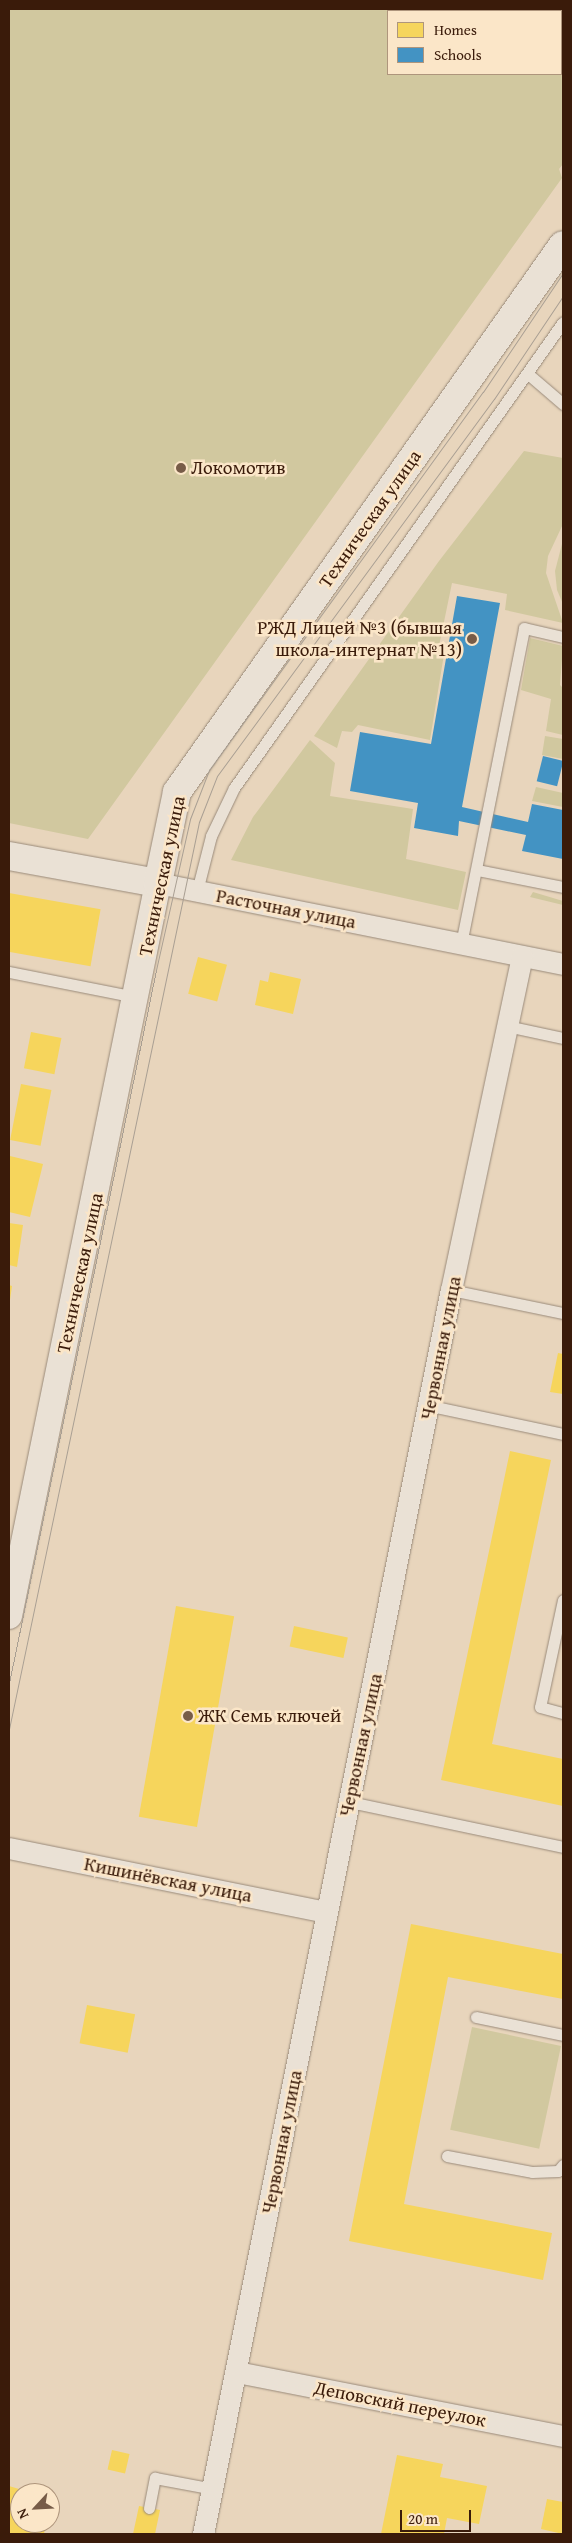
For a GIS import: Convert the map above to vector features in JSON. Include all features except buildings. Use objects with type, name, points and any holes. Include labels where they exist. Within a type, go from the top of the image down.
[{"type":"main road","name":"Техническая улица","points":[[158,883],[178,792],[563,244]]},
{"type":"main road","name":"Расточная улица","points":[[9,856],[158,883]]},
{"type":"street","name":"Расточная улица","points":[[158,883],[563,964]]},
{"type":"street","name":"Техническая улица","points":[[9,1616],[137,997],[158,883]]},
{"type":"street","name":"Червонная улица","points":[[204,2534],[326,1912],[431,1406],[451,1290],[522,956]]},
{"type":"street","name":"Кишинёвская улица","points":[[9,1848],[326,1912]]},
{"type":"street","name":"Деповский переулок","points":[[237,2372],[563,2436]]},
{"type":"lane","points":[[196,891],[211,836],[234,788],[563,322]]},
{"type":"lane","points":[[528,374],[563,404]]},
{"type":"lane","points":[[461,944],[524,628],[563,637]]},
{"type":"lane","points":[[476,870],[563,887]]},
{"type":"lane","points":[[9,972],[137,997]]},
{"type":"lane","points":[[507,1026],[563,1038]]},
{"type":"lane","points":[[451,1290],[563,1314]]},
{"type":"lane","points":[[431,1406],[563,1434]]},
{"type":"lane","points":[[563,1600],[540,1708],[563,1713]]},
{"type":"lane","points":[[350,1802],[563,1847]]},
{"type":"lane","points":[[476,2016],[563,2034]]},
{"type":"lane","points":[[447,2156],[532,2172],[558,2171],[563,2165]]},
{"type":"lane","points":[[149,2508],[155,2478],[213,2489]]},
{"type":"shaded area","name":"Локомотив","points":[[9,9],[508,9],[387,10],[387,75],[562,75],[562,10],[555,10],[563,9],[563,164],[559,169],[562,178],[88,839],[9,823]]},
{"type":"shaded area","points":[[524,451],[563,458],[563,524],[548,556],[546,573],[563,623],[505,610],[507,594],[452,583],[439,646],[445,648],[430,740],[358,725],[352,732],[342,731],[337,748],[314,736],[439,561]]},
{"type":"shaded area","points":[[563,540],[563,604],[557,590],[555,571]]},
{"type":"shaded area","points":[[530,638],[563,646],[560,685],[563,688],[563,735],[546,731],[551,699],[521,690]]},
{"type":"shaded area","points":[[545,736],[563,739],[563,759],[542,755]]},
{"type":"shaded area","points":[[310,740],[335,763],[330,796],[413,809],[406,859],[466,872],[458,910],[231,860],[253,817]]},
{"type":"shaded area","points":[[536,787],[563,793],[563,807],[532,801]]},
{"type":"shaded area","points":[[533,892],[563,901],[563,905],[530,897]]},
{"type":"shaded area","points":[[472,2027],[561,2046],[539,2149],[450,2130]]},
{"type":"tram line","points":[[9,1683],[156,970],[190,819],[209,770],[483,392],[563,273]]},
{"type":"tram line","points":[[9,1729],[199,822],[217,776],[494,399],[563,296]]},
{"type":"place","name":"Локомотив","points":[[181,468]]},
{"type":"place","name":"РЖД Лицей №3 (бывшая школа-интернат №13)","points":[[472,639]]},
{"type":"place","name":"ЖК Семь ключей","points":[[188,1716]]}]
